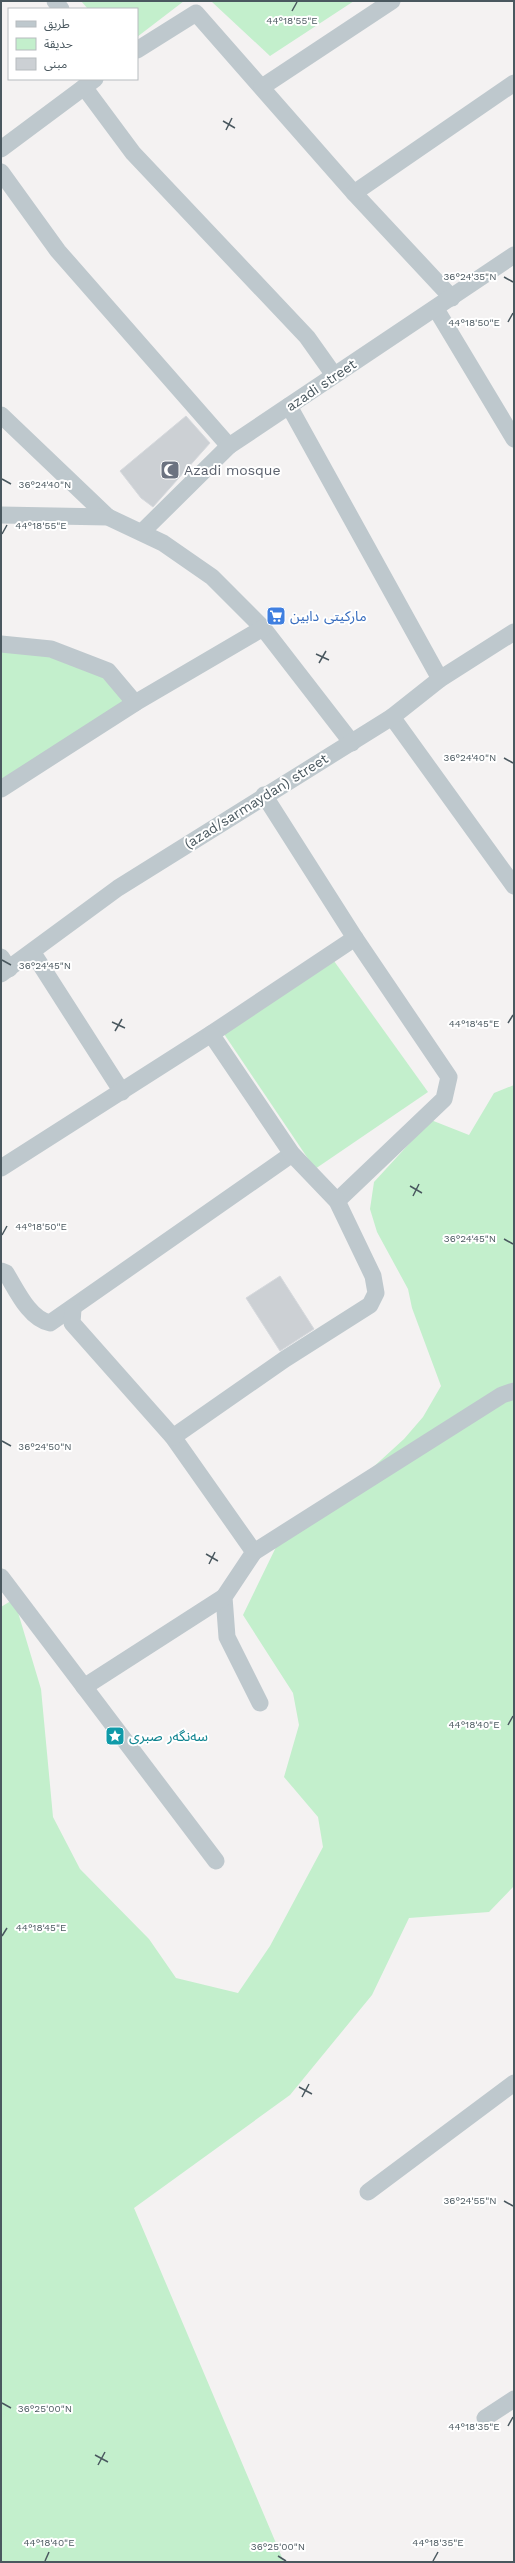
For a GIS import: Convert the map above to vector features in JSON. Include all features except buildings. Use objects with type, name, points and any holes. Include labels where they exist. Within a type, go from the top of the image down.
[{"type":"street","points":[[262,88],[392,1]]},
{"type":"street","points":[[138,49],[196,13],[354,193],[452,298]]},
{"type":"street","points":[[1,149],[89,83],[134,153],[307,336],[334,375]]},
{"type":"street","points":[[354,193],[514,83]]},
{"type":"street","points":[[1,172],[58,251],[229,446]]},
{"type":"street","name":"azadi street","points":[[142,532],[229,446],[334,375],[436,309],[514,255]]},
{"type":"street","points":[[436,309],[514,439]]},
{"type":"street","points":[[289,406],[440,679]]},
{"type":"street","points":[[1,415],[108,517],[163,543],[212,577],[263,628],[352,743]]},
{"type":"street","points":[[1,515],[108,517]]},
{"type":"street","points":[[1,789],[135,702],[263,628]]},
{"type":"street","name":"(azad/sarmaydan) street","points":[[4,967],[33,953],[118,888],[264,795],[352,743],[392,717],[440,679],[514,632]]},
{"type":"street","points":[[1,644],[51,649],[108,672],[135,702]]},
{"type":"street","points":[[392,717],[514,886]]},
{"type":"street","points":[[264,795],[355,938],[449,1077],[444,1100],[337,1201]]},
{"type":"street","points":[[1,1168],[122,1092],[355,938]]},
{"type":"street","points":[[33,953],[122,1092]]},
{"type":"street","points":[[173,1437],[285,1359],[370,1306],[376,1293],[373,1276],[337,1201],[292,1154],[211,1034]]},
{"type":"street","points":[[1,1271],[6,1273],[32,1312],[43,1322],[50,1323],[73,1309],[82,1299],[292,1154]]},
{"type":"street","points":[[73,1309],[72,1323],[173,1437],[254,1552]]},
{"type":"street","points":[[84,1687],[224,1597],[254,1552],[502,1395],[514,1391]]},
{"type":"street","points":[[1,1576],[216,1862]]},
{"type":"street","points":[[224,1597],[227,1637],[260,1703]]},
{"type":"street","points":[[368,2192],[514,2083]]},
{"type":"street","points":[[485,2418],[514,2399]]},
{"type":"green space","points":[[81,1],[184,1],[138,36],[138,8],[87,8]]},
{"type":"green space","points":[[201,1],[354,1],[270,56],[212,2]]},
{"type":"green space","points":[[1,644],[108,671],[135,703],[1,789]]},
{"type":"green space","points":[[334,961],[428,1092],[315,1169],[224,1034]]},
{"type":"green space","points":[[514,1085],[514,1886],[489,1912],[409,1918],[372,1995],[290,2095],[134,2208],[284,2562],[1,2562],[1,1607],[14,1599],[41,1689],[53,1817],[80,1869],[149,1939],[176,1978],[238,1993],[270,1946],[323,1847],[318,1817],[284,1777],[299,1725],[293,1693],[243,1615],[278,1543],[336,1501],[404,1439],[423,1417],[441,1386],[412,1308],[408,1289],[377,1232],[370,1209],[374,1182],[431,1120],[469,1135],[494,1093]]},
{"type":"place","name":"Azadi mosque","points":[[170,470]]},
{"type":"place","name":"ماركيتى دابين","points":[[276,616]]},
{"type":"place","name":"سەنگەر صبری","points":[[115,1736]]}]
